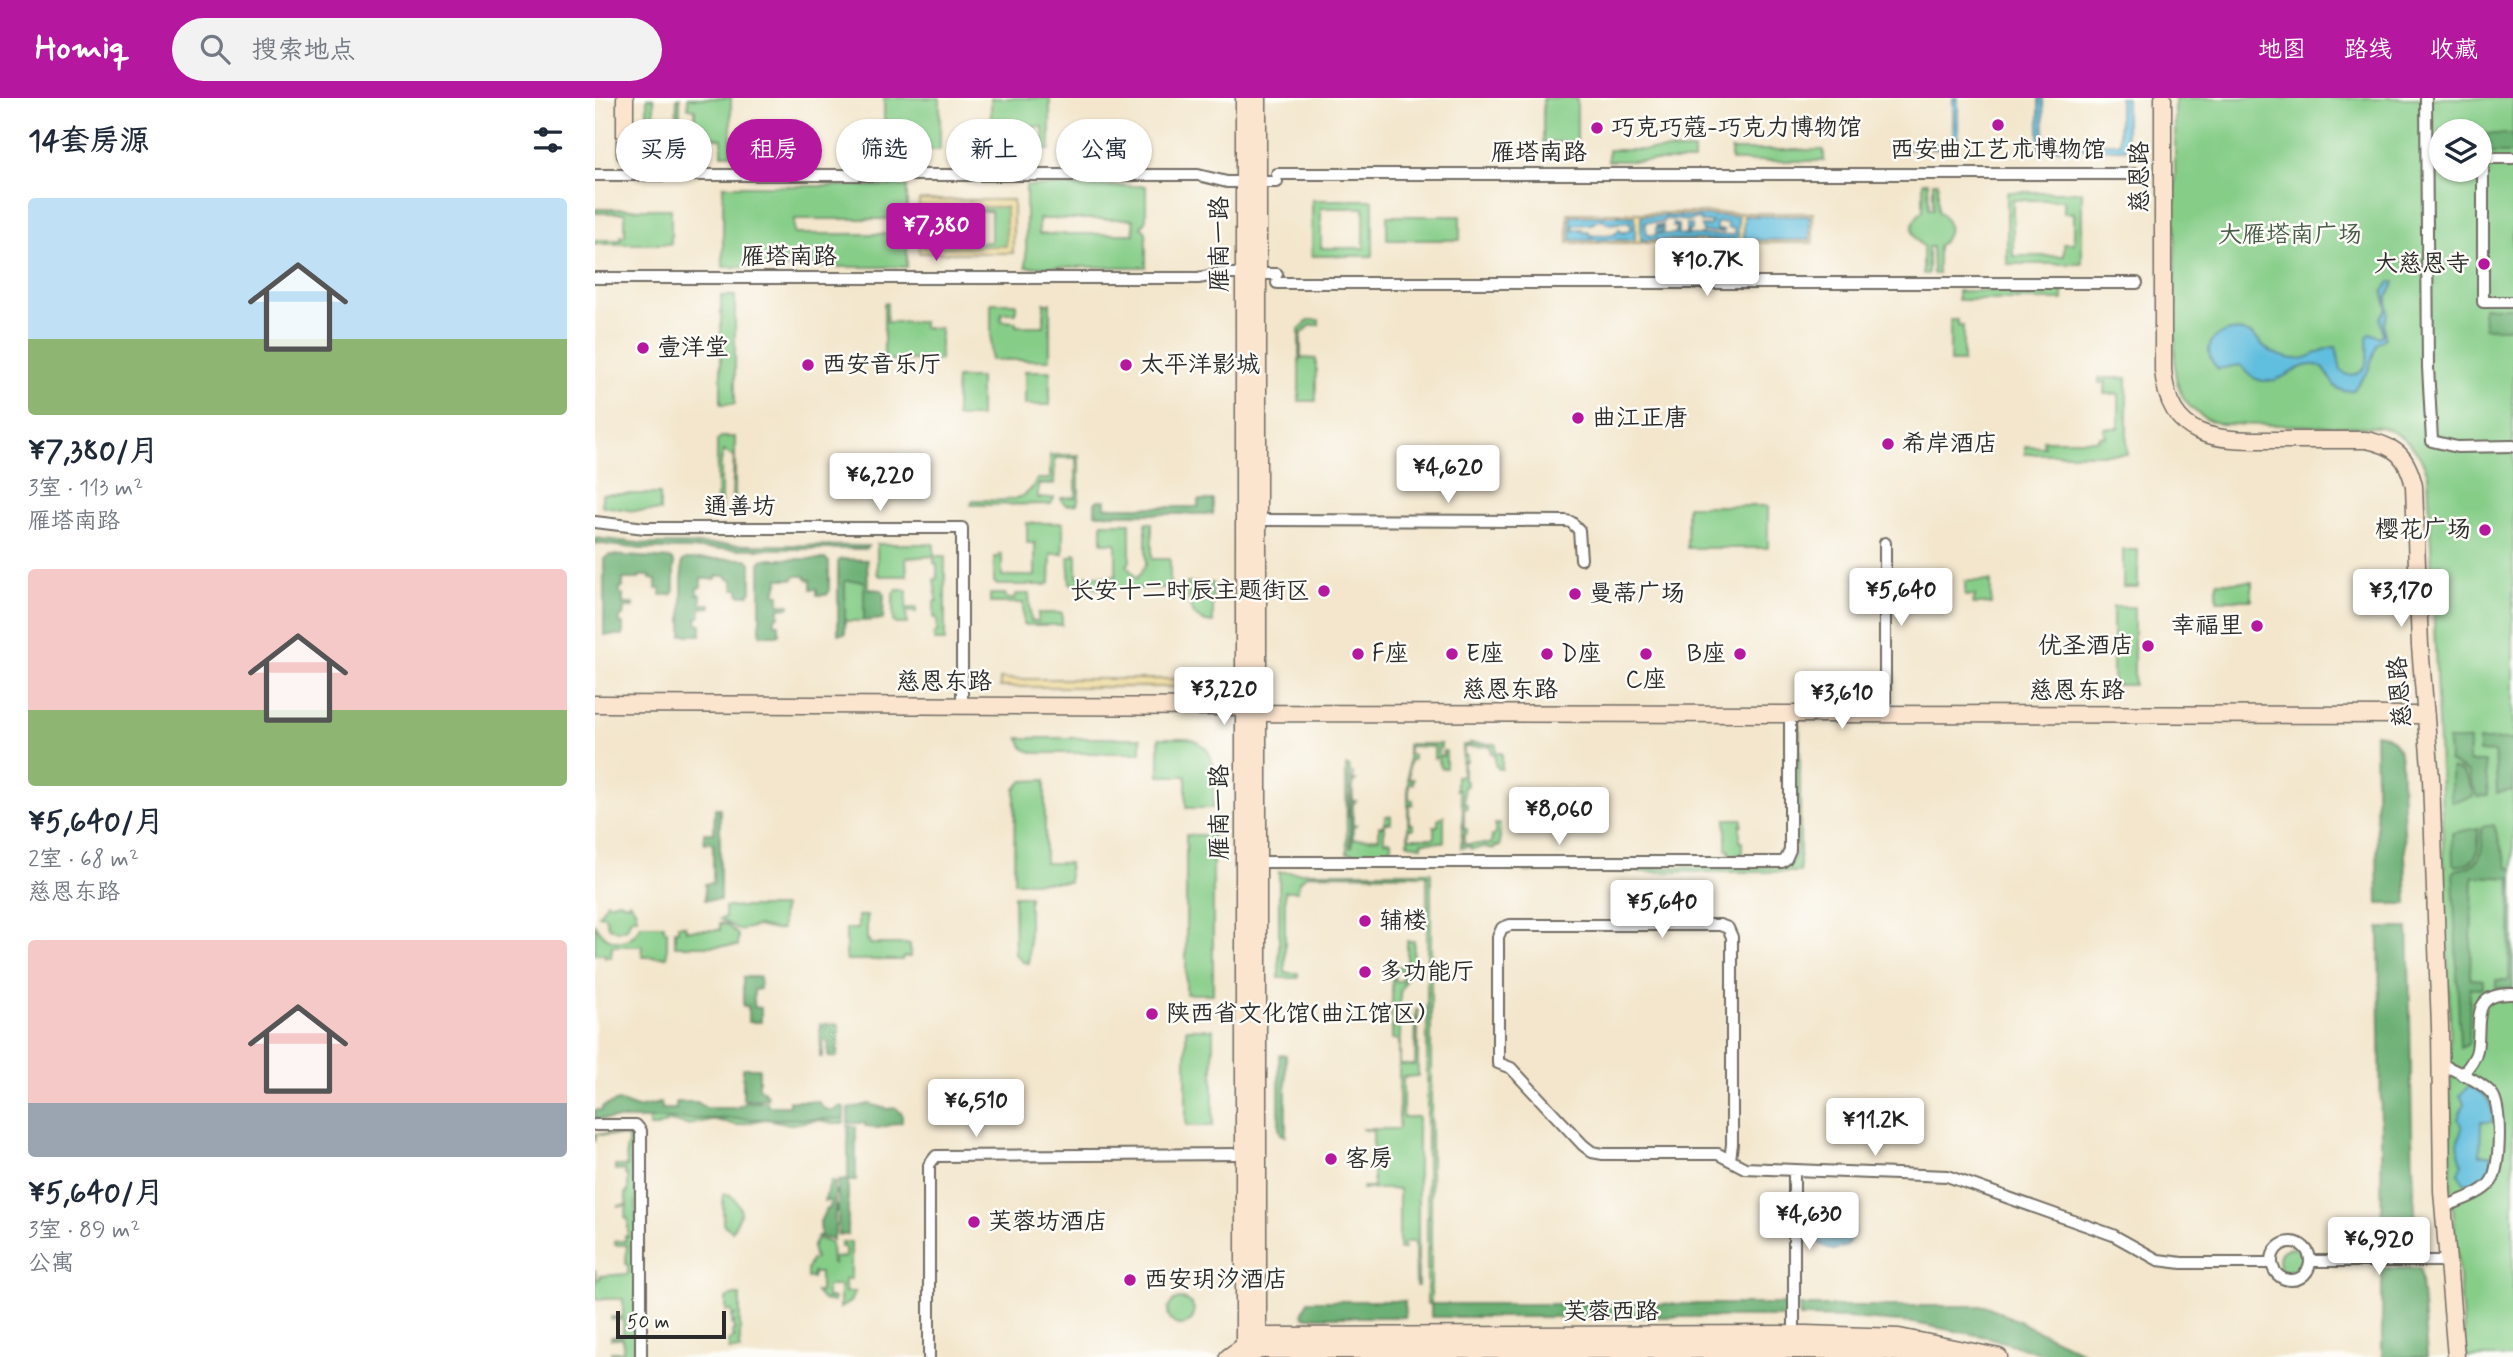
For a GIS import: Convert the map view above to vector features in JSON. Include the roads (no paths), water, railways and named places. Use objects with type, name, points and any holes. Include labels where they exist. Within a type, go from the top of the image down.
[{"type":"main road","points":[[625,98],[625,119]]},
{"type":"main road","name":"雁南一路","points":[[1244,98],[1250,182],[1250,710],[1244,1154],[1251,1349]]},
{"type":"main road","name":"雁南一路","points":[[1250,182],[1258,98]]},
{"type":"main road","name":"慈恩路","points":[[2163,98],[2163,370],[2170,402],[2187,425],[2218,439],[2366,440],[2384,444],[2399,454],[2410,468],[2414,486],[2420,646],[2431,779],[2443,1208],[2456,1357]]},
{"type":"main road","name":"雁南一路","points":[[1250,274],[1259,520],[1250,710],[1257,862],[1259,992],[1251,1349]]},
{"type":"main road","name":"慈恩东路","points":[[595,704],[2426,715]]},
{"type":"main road","name":"芙蓉西路","points":[[1251,1349],[1794,1334],[1899,1337],[1999,1357]]},
{"type":"main road","points":[[1228,1357],[1251,1349]]},
{"type":"main road","name":"芙蓉西路","points":[[1251,1349],[1367,1353],[1844,1350],[1934,1357]]},
{"type":"street","points":[[2426,98],[2428,367],[2432,442],[2457,447],[2513,446]]},
{"type":"street","points":[[2513,158],[2483,158],[2483,302],[2513,302]]},
{"type":"street","name":"雁塔南路","points":[[595,175],[1198,175],[1220,181],[1250,182],[1277,178],[2137,174]]},
{"type":"street","name":"雁塔南路","points":[[595,278],[1198,278],[1221,274],[1250,274],[1277,278],[2137,283]]},
{"type":"street","points":[[1259,520],[1566,521],[1579,530],[1581,559]]},
{"type":"street","name":"通善坊","points":[[595,522],[645,528],[962,528],[962,705]]},
{"type":"street","points":[[1885,543],[1885,713]]},
{"type":"street","points":[[1257,862],[1782,862],[1790,850],[1790,712]]},
{"type":"street","points":[[1730,1160],[1732,937],[1728,928],[1720,925],[1510,925],[1501,928],[1498,937],[1498,1063],[1511,1069],[1592,1152],[1716,1154],[1744,1168],[1950,1177],[2113,1235],[2160,1261],[2273,1263]]},
{"type":"street","points":[[2462,1075],[2475,1056],[2480,1008],[2494,995],[2513,994]]},
{"type":"street","points":[[2441,1063],[2486,1088],[2496,1101],[2498,1116],[2496,1172],[2492,1181],[2484,1188],[2443,1208]]},
{"type":"street","points":[[595,1125],[636,1125],[641,1131],[641,1357]]},
{"type":"street","points":[[929,1357],[929,1165],[936,1156],[1244,1154]]},
{"type":"street","points":[[1794,1170],[1794,1334]]},
{"type":"street","points":[[2291,1242],[2305,1248],[2310,1261],[2304,1275],[2291,1280],[2278,1274],[2273,1263],[2278,1248],[2291,1242]]},
{"type":"street","points":[[2310,1261],[2448,1261]]},
{"type":"water","points":[[1953,98],[1958,98],[1958,149],[1893,149],[1887,143],[1953,143]]},
{"type":"water","points":[[2039,98],[2043,98],[2044,143],[2119,143],[2119,98],[2126,98],[2126,149],[2039,149]]},
{"type":"water","points":[[1571,216],[1635,216],[1635,240],[1571,240]],"holes":[[[1602,219],[1612,224],[1630,221],[1631,229],[1623,233],[1619,229],[1614,234],[1591,236],[1588,231],[1585,233],[1580,230],[1584,229],[1574,231],[1574,225],[1591,224]]]},
{"type":"water","points":[[1641,216],[1738,216],[1738,240],[1641,240]],"holes":[[[1664,219],[1700,219],[1701,222],[1712,222],[1709,226],[1701,226],[1703,232],[1724,232],[1716,230],[1716,223],[1727,222],[1728,228],[1734,228],[1734,235],[1688,235],[1692,225],[1686,224],[1686,235],[1678,235],[1678,225],[1673,224],[1673,227],[1677,227],[1675,234],[1658,234],[1663,232],[1663,229],[1657,227],[1663,225],[1656,225],[1656,235],[1647,235],[1645,222],[1663,222]]]},
{"type":"water","points":[[1744,216],[1810,216],[1810,240],[1744,240]]},
{"type":"water","points":[[2390,282],[2395,282],[2387,297],[2388,313],[2384,323],[2385,338],[2377,344],[2368,371],[2353,390],[2338,389],[2325,371],[2315,365],[2307,365],[2280,378],[2265,381],[2254,378],[2239,365],[2218,369],[2210,358],[2210,344],[2214,339],[2230,331],[2243,331],[2271,352],[2291,358],[2306,358],[2336,347],[2341,370],[2347,375],[2361,372],[2366,363],[2367,337],[2371,333],[2379,337],[2383,334],[2380,318],[2387,308],[2383,291]]},
{"type":"water","points":[[2469,1086],[2488,1100],[2492,1115],[2492,1122],[2481,1122],[2480,1155],[2492,1155],[2489,1172],[2478,1185],[2464,1182],[2458,1173],[2462,1164],[2457,1144],[2462,1128],[2458,1119],[2464,1104],[2460,1095]]},
{"type":"water","points":[[1814,1211],[1831,1211],[1832,1218],[1839,1226],[1853,1224],[1854,1233],[1847,1246],[1833,1250],[1820,1244],[1814,1230]]},
{"type":"place","name":"西安曲江艺术博物馆","points":[[1998,125]]},
{"type":"place","name":"巧克巧蔻-巧克力博物馆","points":[[1597,128]]},
{"type":"place","name":"大慈恩寺","points":[[2484,264]]},
{"type":"place","name":"壹洋堂","points":[[643,348]]},
{"type":"place","name":"西安音乐厅","points":[[808,365]]},
{"type":"place","name":"太平洋影城","points":[[1126,365]]},
{"type":"place","name":"曲江正唐","points":[[1578,418]]},
{"type":"place","name":"希岸酒店","points":[[1888,444]]},
{"type":"place","name":"樱花广场","points":[[2485,530]]},
{"type":"place","name":"长安十二时辰主题街区","points":[[1324,591]]},
{"type":"place","name":"曼蒂广场","points":[[1575,594]]},
{"type":"place","name":"幸福里","points":[[2257,626]]},
{"type":"place","name":"优圣酒店","points":[[2148,646]]},
{"type":"place","name":"F座","points":[[1358,654]]},
{"type":"place","name":"E座","points":[[1452,654]]},
{"type":"place","name":"D座","points":[[1547,654]]},
{"type":"place","name":"C座","points":[[1646,654]]},
{"type":"place","name":"B座","points":[[1740,654]]},
{"type":"place","name":"辅楼","points":[[1365,921]]},
{"type":"place","name":"多功能厅","points":[[1365,972]]},
{"type":"place","name":"陕西省文化馆(曲江馆区)","points":[[1152,1014]]},
{"type":"place","name":"客房","points":[[1331,1159]]},
{"type":"place","name":"芙蓉坊酒店","points":[[974,1222]]},
{"type":"place","name":"西安玥汐酒店","points":[[1130,1280]]},
{"type":"park label","name":"大雁塔南广场","points":[[2290,235]]}]
